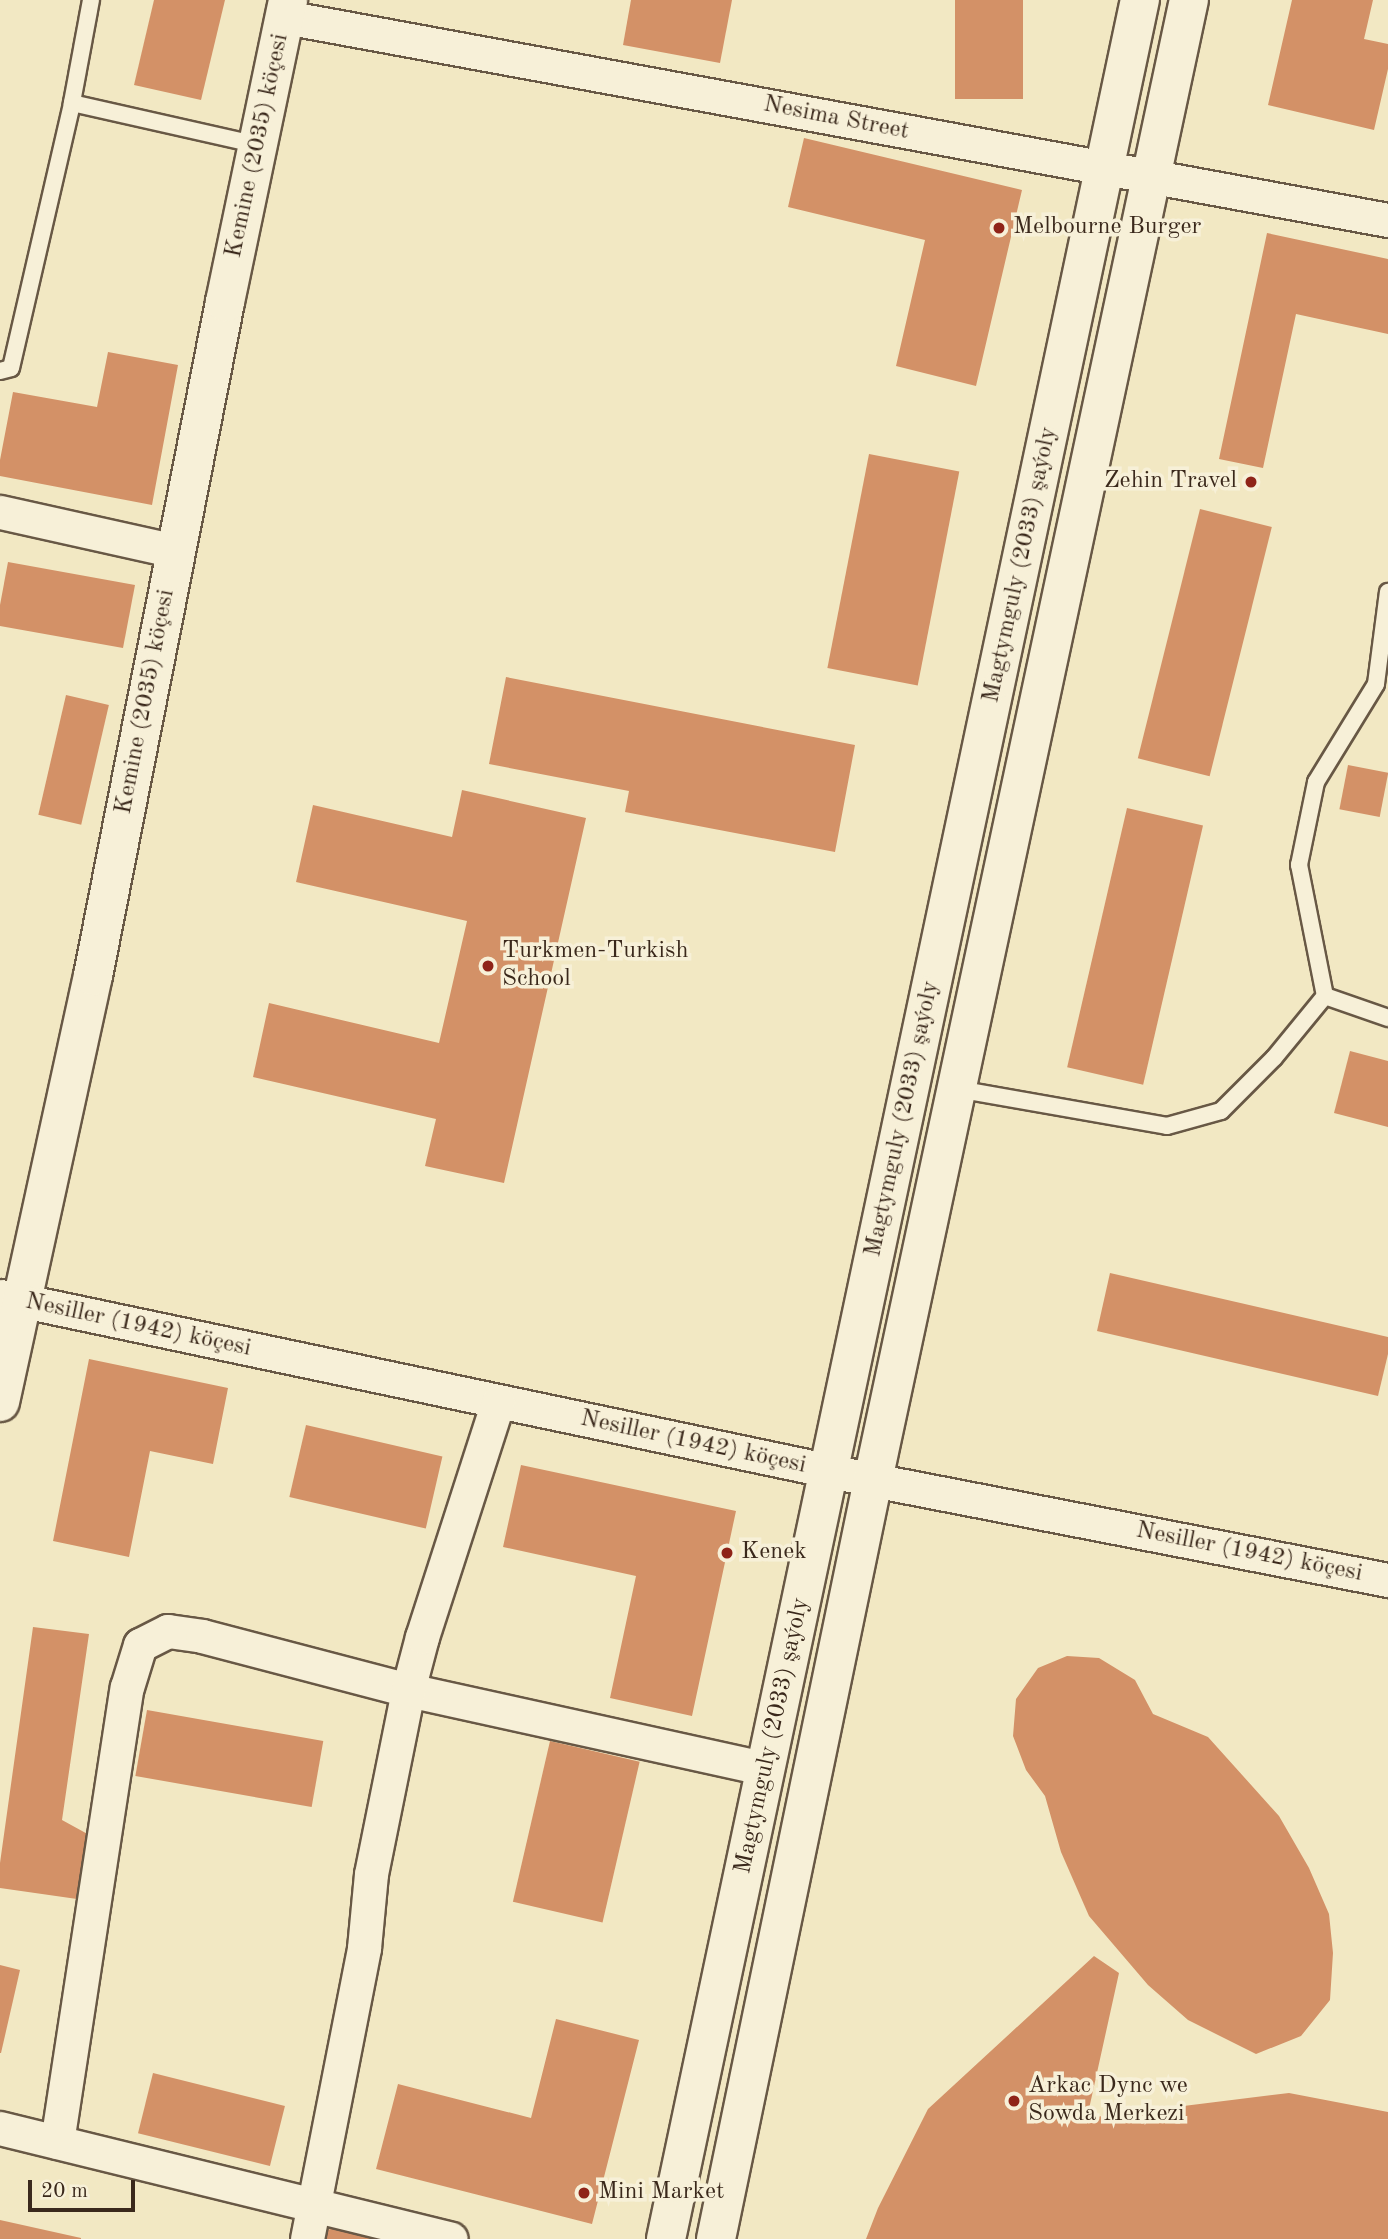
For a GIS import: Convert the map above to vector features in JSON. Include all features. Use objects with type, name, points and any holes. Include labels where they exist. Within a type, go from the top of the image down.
[{"type":"main road","name":"Magtymguly (2033) şaýoly","points":[[666,2239],[1140,0]]},
{"type":"main road","name":"Magtymguly (2033) şaýoly","points":[[716,2239],[873,1480],[1189,0]]},
{"type":"main road","name":"Kemine (2035) köçesi","points":[[0,1402],[11,1299],[93,976],[286,8]]},
{"type":"street","name":"Nesima Street","points":[[286,8],[1105,170],[1388,220]]},
{"type":"street","points":[[0,512],[176,551]]},
{"type":"street","name":"Nesiller (1942) köçesi","points":[[11,1299],[873,1480],[1388,1580]]},
{"type":"street","points":[[307,2239],[363,1948],[371,1874],[408,1690],[422,1637],[498,1402]]},
{"type":"street","points":[[57,2142],[127,1687],[140,1645],[168,1631],[202,1636],[408,1690],[766,1769]]},
{"type":"street","points":[[0,2128],[451,2239]]},
{"type":"lane","points":[[0,371],[11,368],[72,103],[91,0]]},
{"type":"lane","points":[[72,103],[258,145]]},
{"type":"lane","points":[[1325,996],[1299,865],[1316,782],[1382,685],[1388,592]]},
{"type":"lane","points":[[957,1089],[1167,1126],[1221,1111],[1274,1058],[1325,996]]},
{"type":"lane","points":[[1325,996],[1388,1018]]},
{"type":"building","points":[[154,0],[225,0],[201,100],[134,85]]},
{"type":"building","points":[[631,0],[732,0],[720,63],[623,45]]},
{"type":"building","points":[[955,0],[1023,0],[1023,99],[955,99]]},
{"type":"building","points":[[1292,0],[1373,0],[1364,39],[1388,44],[1388,69],[1374,130],[1268,105]]},
{"type":"building","points":[[804,138],[1022,190],[976,386],[896,366],[925,240],[788,207]]},
{"type":"building","points":[[1267,233],[1388,259],[1388,334],[1296,314],[1263,468],[1219,459]]},
{"type":"building","points":[[108,352],[178,365],[152,505],[0,476],[0,460],[13,392],[97,407]]},
{"type":"building","points":[[869,454],[959,472],[918,686],[827,668]]},
{"type":"building","points":[[1200,509],[1272,527],[1210,776],[1138,758]]},
{"type":"building","points":[[8,562],[135,585],[123,648],[0,626],[0,605]]},
{"type":"building","points":[[506,677],[855,745],[835,852],[625,812],[629,791],[489,764]]},
{"type":"building","points":[[66,695],[109,705],[81,825],[38,815]]},
{"type":"building","points":[[1348,765],[1388,773],[1380,817],[1339,809]]},
{"type":"building","name":"Turkmen-Turkish School","points":[[462,790],[586,818],[504,1183],[425,1166],[436,1119],[253,1077],[269,1003],[439,1043],[467,921],[296,882],[313,805],[452,837]]},
{"type":"building","points":[[1127,808],[1203,826],[1143,1085],[1067,1067]]},
{"type":"building","points":[[1350,1051],[1388,1061],[1388,1127],[1334,1113]]},
{"type":"building","points":[[1110,1273],[1388,1337],[1388,1354],[1378,1396],[1097,1331]]},
{"type":"building","points":[[89,1359],[228,1388],[213,1464],[150,1451],[129,1557],[53,1541]]},
{"type":"building","points":[[306,1425],[442,1456],[426,1529],[289,1497]]},
{"type":"building","points":[[521,1465],[736,1511],[692,1716],[610,1698],[636,1576],[503,1547]]},
{"type":"building","points":[[33,1627],[89,1634],[62,1820],[93,1837],[84,1900],[0,1888],[0,1863]]},
{"type":"building","points":[[1067,1656],[1099,1658],[1135,1680],[1153,1714],[1208,1737],[1279,1816],[1309,1868],[1329,1914],[1333,1953],[1330,2000],[1301,2036],[1256,2054],[1188,2020],[1148,1985],[1089,1916],[1061,1852],[1045,1796],[1026,1770],[1013,1736],[1016,1699],[1038,1668]]},
{"type":"building","points":[[147,1710],[323,1741],[312,1807],[135,1776]]},
{"type":"building","points":[[550,1741],[640,1762],[603,1922],[513,1902]]},
{"type":"building","name":"Arkac Dync we Sowda Merkezi","points":[[1094,1956],[1119,1973],[1087,2118],[1289,2093],[1388,2112],[1388,2239],[866,2239],[878,2208],[928,2109]]},
{"type":"building","points":[[0,1965],[20,1970],[1,2053],[0,2053]]},
{"type":"building","points":[[556,2019],[639,2040],[592,2224],[376,2169],[398,2084],[531,2118]]},
{"type":"building","points":[[153,2073],[285,2106],[270,2166],[138,2133]]},
{"type":"building","points":[[0,2220],[81,2238],[81,2239],[0,2239]]},
{"type":"building","points":[[354,2224],[409,2239],[321,2239],[322,2231]]},
{"type":"place","name":"Melbourne Burger","points":[[999,228]]},
{"type":"place","name":"Zehin Travel","points":[[1251,482]]},
{"type":"place","name":"Turkmen-Turkish School","points":[[488,966]]},
{"type":"place","name":"Kenek","points":[[727,1553]]},
{"type":"place","name":"Arkac Dync we Sowda Merkezi","points":[[1014,2101]]},
{"type":"place","name":"Mini Market","points":[[584,2193]]}]
